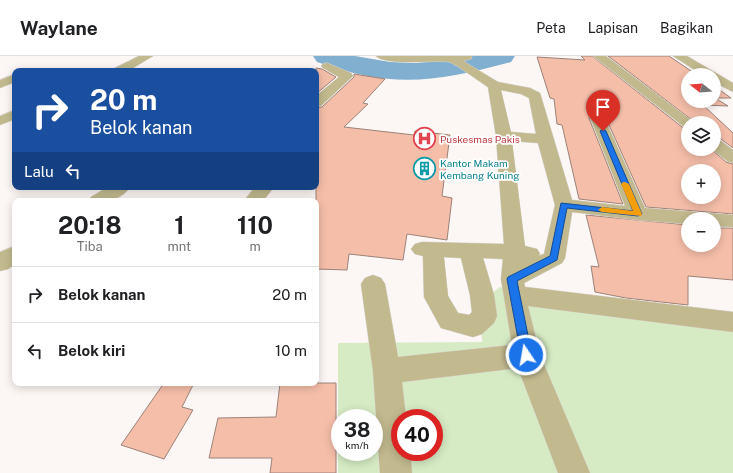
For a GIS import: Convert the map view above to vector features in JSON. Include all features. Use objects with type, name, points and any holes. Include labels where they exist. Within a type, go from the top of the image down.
[{"type":"street","points":[[125,68],[147,56]]},
{"type":"street","points":[[382,56],[459,64],[494,85],[525,91],[535,96],[545,139],[564,205],[554,258],[513,287]]},
{"type":"street","points":[[459,64],[473,56]]},
{"type":"street","points":[[599,56],[681,118]]},
{"type":"street","points":[[679,56],[699,68]]},
{"type":"street","points":[[319,100],[347,76],[328,66]]},
{"type":"street","points":[[0,84],[12,79]]},
{"type":"street","points":[[721,81],[733,88]]},
{"type":"street","points":[[494,85],[504,136],[515,252],[513,287],[526,355],[574,473]]},
{"type":"street","points":[[0,121],[12,115]]},
{"type":"street","points":[[597,117],[638,214]]},
{"type":"street","points":[[504,136],[545,139]]},
{"type":"street","points":[[721,149],[733,158]]},
{"type":"street","points":[[103,198],[116,190]]},
{"type":"street","points":[[256,198],[262,190]]},
{"type":"street","points":[[564,205],[638,214],[681,217]]},
{"type":"street","points":[[721,220],[733,221]]},
{"type":"street","points":[[470,251],[482,295],[485,316],[473,327],[450,321],[436,297],[428,249],[515,252],[554,258]]},
{"type":"street","points":[[0,263],[12,255]]},
{"type":"street","points":[[373,284],[387,371],[396,473]]},
{"type":"street","points":[[513,287],[733,322]]},
{"type":"street","points":[[387,371],[526,355]]},
{"type":"green space","points":[[500,287],[555,296],[733,316],[733,473],[338,473],[338,461],[383,461],[383,409],[338,409],[338,343],[482,342],[479,303]]},
{"type":"building","points":[[581,56],[592,56],[681,126],[681,156],[719,156],[726,162],[733,164],[733,214],[646,207],[605,116],[602,113],[597,112],[591,113],[589,118],[623,204],[579,199],[562,125],[557,124],[554,99],[550,98],[537,57],[585,60]]},
{"type":"building","points":[[608,56],[669,56],[687,68],[681,68],[681,108],[706,108],[715,116],[687,116]]},
{"type":"building","points":[[319,68],[336,77],[319,91]]},
{"type":"building","points":[[354,74],[385,79],[363,103],[368,104],[344,127],[414,135],[415,131],[450,135],[442,196],[452,198],[447,240],[407,234],[403,260],[349,254],[347,270],[319,269],[319,198],[316,198],[316,190],[319,190],[319,108],[322,107],[354,77]]},
{"type":"building","points":[[721,91],[731,98],[721,98]]},
{"type":"building","points":[[721,102],[728,106],[721,106]]},
{"type":"building","points":[[721,122],[733,133],[733,148],[721,139]]},
{"type":"building","points":[[586,215],[681,224],[681,252],[721,252],[721,228],[733,228],[733,280],[688,276],[688,305],[626,298],[595,292],[591,266],[599,267]]},
{"type":"building","points":[[319,383],[336,383],[336,409],[331,409],[331,461],[336,461],[336,473],[270,473],[272,458],[209,458],[218,418],[276,417],[280,386],[319,386]]},
{"type":"building","points":[[162,386],[192,386],[182,407],[193,410],[164,459],[121,445]]},
{"type":"waterway","points":[[327,56],[364,67],[403,72],[447,69],[501,56]]},
{"type":"slow traffic","points":[[602,210],[638,214],[625,184]]},
{"type":"place","name":"Puskesmas Pakis","points":[[424,139]]},
{"type":"place","name":"Kantor Makam Kembang Kuning","points":[[425,169]]},
{"type":"route","points":[[526,355],[512,279],[554,258],[564,205],[638,214],[603,131]]}]
